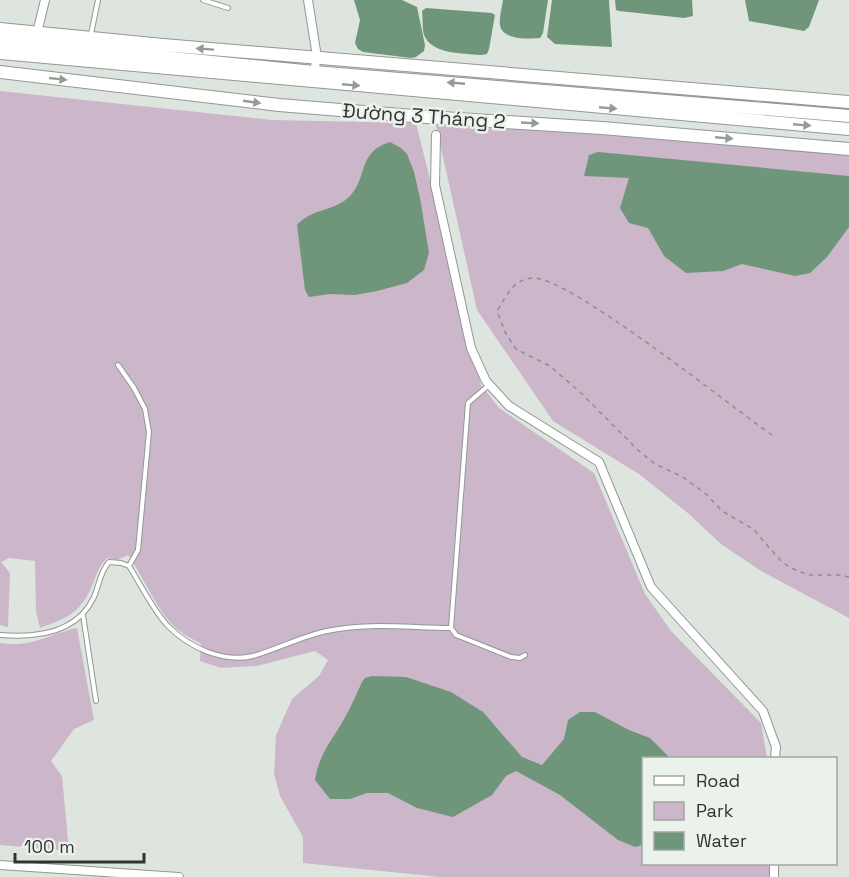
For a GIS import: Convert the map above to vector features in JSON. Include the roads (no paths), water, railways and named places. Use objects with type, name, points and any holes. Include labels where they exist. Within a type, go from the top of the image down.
[{"type":"main road","points":[[0,29],[849,102]]},
{"type":"main road","name":"Đường 3 Tháng 2","points":[[0,41],[314,72],[849,116]]},
{"type":"main road","name":"Đường 3 Tháng 2","points":[[0,52],[849,129]]},
{"type":"main road","name":"Đường 3 Tháng 2","points":[[0,72],[279,105],[602,128],[849,149]]},
{"type":"street","points":[[37,33],[45,0]]},
{"type":"street","points":[[308,0],[317,57],[314,72]]},
{"type":"street","points":[[436,135],[435,184],[471,348],[489,385],[509,406],[599,462],[651,587],[763,711],[776,747],[775,757]]},
{"type":"street","points":[[0,865],[179,877]]},
{"type":"lane","points":[[90,38],[98,0]]},
{"type":"lane","points":[[203,0],[228,8]]},
{"type":"lane","points":[[118,365],[145,409],[149,432],[138,549],[129,566]]},
{"type":"lane","points":[[489,385],[468,403],[451,628],[456,635],[511,657],[520,658],[525,655]]},
{"type":"lane","points":[[0,635],[48,633],[62,629],[82,614],[93,598],[104,568],[109,562],[129,566],[169,627],[199,648],[216,654],[234,657],[251,656],[327,631],[344,629],[382,626],[451,628]]},
{"type":"lane","points":[[82,614],[96,700]]},
{"type":"water","points":[[354,0],[402,0],[417,7],[425,45],[424,51],[411,58],[363,52],[358,49],[355,43],[360,20]]},
{"type":"water","points":[[503,0],[548,0],[543,33],[540,38],[511,36],[502,30],[500,19]]},
{"type":"water","points":[[552,0],[609,0],[612,47],[555,44],[547,37]]},
{"type":"water","points":[[615,0],[692,0],[693,16],[684,18],[619,11],[616,10]]},
{"type":"water","points":[[745,0],[819,0],[809,27],[804,31],[749,21]]},
{"type":"water","points":[[426,8],[495,15],[487,54],[449,52],[428,42],[423,33],[422,11]]},
{"type":"water","points":[[390,142],[407,154],[414,172],[429,253],[424,270],[407,283],[377,291],[355,295],[330,294],[309,297],[305,290],[297,225],[309,216],[337,205],[350,196],[356,189],[372,152]]},
{"type":"water","points":[[598,152],[849,176],[849,227],[827,257],[810,273],[795,276],[742,264],[723,271],[686,273],[664,256],[648,228],[629,223],[620,208],[629,178],[584,176],[589,155]]},
{"type":"water","points":[[372,676],[406,677],[451,692],[483,712],[522,757],[542,765],[564,739],[568,720],[580,712],[595,712],[650,738],[669,757],[642,757],[642,845],[635,847],[618,840],[560,795],[516,771],[506,776],[492,795],[453,817],[417,808],[388,793],[367,793],[350,799],[330,799],[315,780],[319,763],[365,678]]}]
